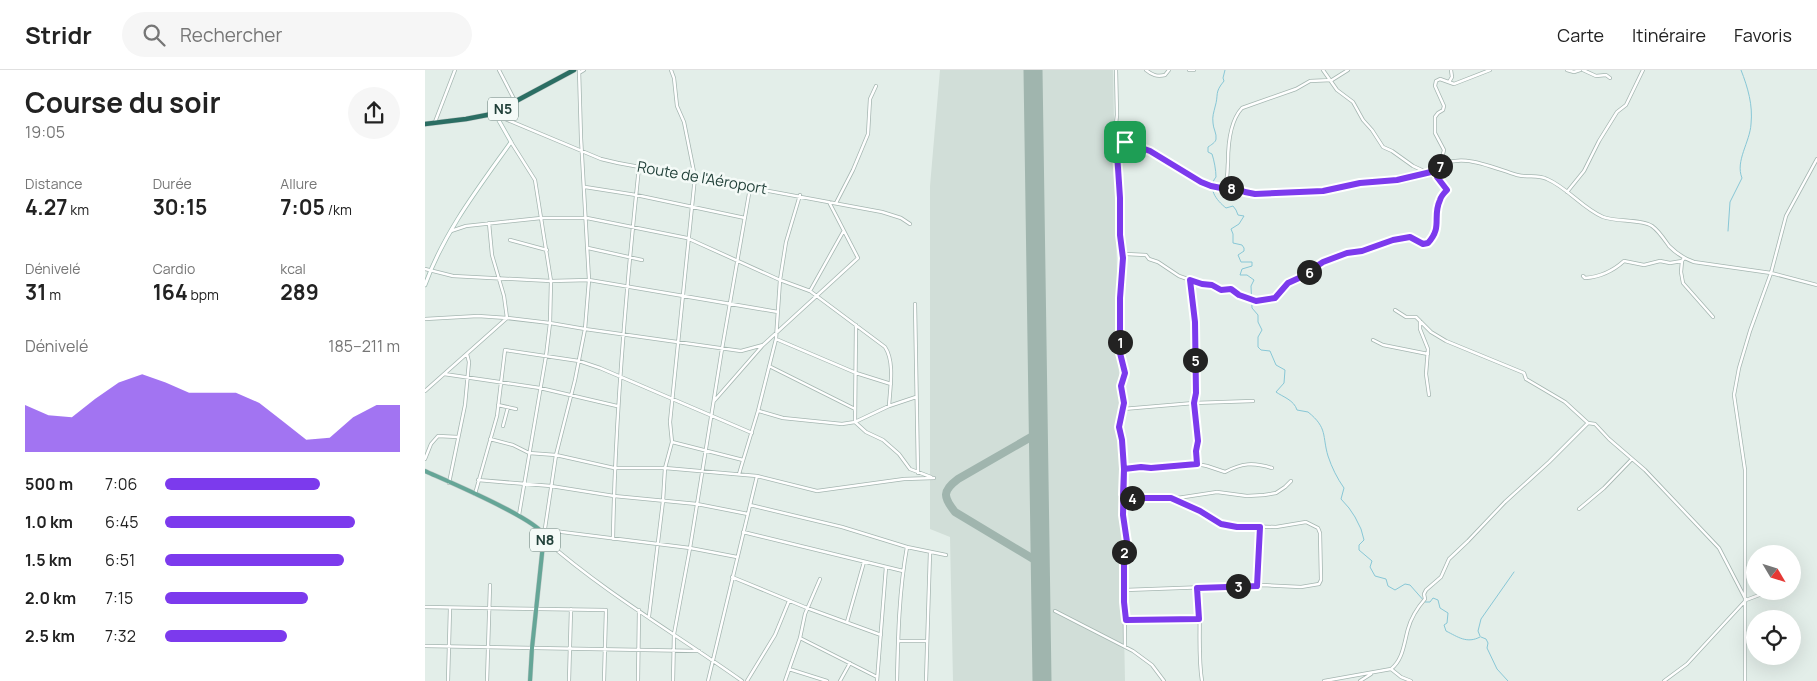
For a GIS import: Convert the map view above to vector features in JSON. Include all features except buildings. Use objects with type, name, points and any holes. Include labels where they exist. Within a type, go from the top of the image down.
[{"type":"highway","name":"N5","points":[[425,124],[492,114],[498,115],[566,72],[574,70]]},
{"type":"main road","name":"N8","points":[[425,471],[519,516],[539,528],[545,535],[530,681]]},
{"type":"street","points":[[435,123],[455,70]]},
{"type":"street","points":[[499,70],[516,102]]},
{"type":"street","points":[[584,70],[579,71],[589,280],[585,329],[556,455],[545,535],[568,560],[599,583],[742,681]]},
{"type":"street","points":[[649,616],[665,468],[672,442],[670,422],[687,238],[695,177],[683,122],[677,106],[671,70]]},
{"type":"street","points":[[1116,70],[1116,138],[1120,198],[1120,235],[1123,252],[1120,353],[1125,373],[1121,386],[1124,403],[1119,427],[1122,440],[1124,529],[1127,542],[1124,550],[1125,647]]},
{"type":"street","points":[[1146,70],[1152,75],[1157,76],[1165,76],[1169,70]]},
{"type":"street","points":[[1189,70],[1194,70]]},
{"type":"street","points":[[1123,252],[1131,255],[1146,255],[1149,259],[1158,262],[1171,272],[1190,280],[1212,285],[1221,290],[1231,289],[1239,295],[1256,301],[1275,298],[1288,283],[1323,262],[1347,253],[1362,251],[1393,240],[1410,237],[1423,244],[1428,243],[1436,233],[1438,203],[1447,190],[1437,177],[1413,166],[1392,150],[1383,147],[1363,120],[1353,102],[1337,90],[1323,70]]},
{"type":"street","points":[[1221,188],[1228,178],[1231,130],[1237,114],[1242,108],[1296,89],[1310,81],[1328,78],[1332,80],[1348,70]]},
{"type":"street","points":[[1449,82],[1452,77],[1451,70]]},
{"type":"street","points":[[1437,177],[1444,150],[1435,133],[1435,117],[1443,110],[1444,106],[1435,86],[1437,81],[1440,79],[1454,84],[1490,70]]},
{"type":"street","points":[[1567,70],[1574,72],[1582,70],[1596,76],[1606,75],[1610,78]]},
{"type":"street","points":[[1567,192],[1584,171],[1599,140],[1617,112],[1626,105],[1643,70]]},
{"type":"street","points":[[836,203],[853,170],[868,134],[871,99],[876,86]]},
{"type":"street","points":[[498,115],[511,142],[535,180],[551,281],[550,322],[519,516]]},
{"type":"street","name":"Route de l'Aéroport","points":[[498,115],[601,159],[882,212],[901,218],[910,224]]},
{"type":"street","points":[[1116,138],[1150,151],[1201,182],[1213,187],[1235,188],[1255,194],[1323,191],[1360,183],[1397,180],[1429,172],[1455,160],[1466,160],[1521,176],[1539,176],[1554,183],[1578,203],[1604,217],[1650,224],[1683,260]]},
{"type":"street","points":[[425,285],[441,245],[511,142]]},
{"type":"street","points":[[1745,681],[1745,470],[1734,395],[1739,368],[1771,273],[1786,216],[1817,159]]},
{"type":"street","points":[[613,539],[617,406],[639,167]]},
{"type":"street","points":[[585,187],[636,195],[745,218]]},
{"type":"street","points":[[673,681],[674,634],[750,188]]},
{"type":"street","points":[[739,474],[752,433],[776,340],[786,242],[800,196]]},
{"type":"street","points":[[713,402],[763,345],[858,258],[829,202]]},
{"type":"street","points":[[451,231],[466,226],[541,218],[587,218],[687,238],[818,295],[885,347],[889,354],[891,384],[889,406]]},
{"type":"street","points":[[489,223],[492,255],[500,278],[507,318]]},
{"type":"street","points":[[810,291],[843,232]]},
{"type":"street","points":[[510,240],[547,250]]},
{"type":"street","points":[[588,248],[642,260]]},
{"type":"street","points":[[1683,260],[1681,272],[1683,283],[1713,317]]},
{"type":"street","points":[[1583,276],[1588,278],[1606,273],[1617,268],[1624,261],[1644,265],[1660,261],[1670,263],[1683,260],[1771,273],[1817,285]]},
{"type":"street","points":[[425,269],[453,276],[551,281],[589,280],[778,312]]},
{"type":"street","points":[[1190,280],[1195,331],[1196,393],[1194,403],[1198,441],[1196,451],[1197,464]]},
{"type":"street","points":[[915,304],[918,473]]},
{"type":"street","points":[[1395,310],[1406,316],[1416,318],[1431,332],[1446,341],[1523,373],[1526,379],[1565,402],[1588,423],[1595,424],[1659,484],[1719,548],[1746,600]]},
{"type":"street","points":[[425,319],[478,316],[550,322],[624,335],[741,351],[763,345]]},
{"type":"street","points":[[425,391],[507,318]]},
{"type":"street","points":[[1420,321],[1420,329],[1428,349],[1427,374],[1429,395]]},
{"type":"street","points":[[490,439],[513,445],[529,453],[556,455],[614,468],[665,468],[757,476],[817,491],[905,479],[933,478],[910,469],[899,454],[883,440],[866,432],[855,422],[856,325]]},
{"type":"street","points":[[776,340],[856,373],[891,384]]},
{"type":"street","points":[[1373,340],[1413,352],[1428,354]]},
{"type":"street","points":[[475,495],[497,416],[505,350],[579,361],[752,433]]},
{"type":"street","points":[[449,483],[469,377],[467,354]]},
{"type":"street","points":[[769,366],[855,409]]},
{"type":"street","points":[[444,374],[540,388],[617,406]]},
{"type":"street","points":[[758,411],[783,418],[842,424],[855,422],[889,406],[916,397]]},
{"type":"street","points":[[1123,409],[1194,403],[1253,401]]},
{"type":"street","points":[[498,405],[516,409]]},
{"type":"street","points":[[503,426],[508,407]]},
{"type":"street","points":[[1325,681],[1391,669],[1400,657],[1410,623],[1424,600],[1426,590],[1430,584],[1441,577],[1449,559],[1505,502],[1543,468],[1588,423]]},
{"type":"street","points":[[425,459],[431,444],[438,436],[458,437]]},
{"type":"street","points":[[672,442],[743,460]]},
{"type":"street","points":[[1579,510],[1605,488],[1632,460]]},
{"type":"street","points":[[1124,469],[1197,464],[1225,472],[1237,465],[1259,465],[1272,468]]},
{"type":"street","points":[[708,681],[757,476]]},
{"type":"street","points":[[478,480],[551,486],[613,496],[697,504],[747,514]]},
{"type":"street","points":[[1123,495],[1129,498],[1171,498],[1217,492],[1247,496],[1264,495],[1276,493],[1285,488],[1291,481]]},
{"type":"street","points":[[1125,590],[1317,586],[1321,580],[1321,541],[1318,528],[1306,522],[1280,527],[1237,527],[1221,524],[1200,511],[1171,498]]},
{"type":"street","points":[[750,504],[842,527],[907,547],[946,555]]},
{"type":"street","points":[[1257,586],[1260,527]]},
{"type":"street","points":[[743,532],[903,571]]},
{"type":"street","points":[[545,535],[658,544],[737,557]]},
{"type":"street","points":[[897,681],[897,641],[907,547]]},
{"type":"street","points":[[926,681],[930,552]]},
{"type":"street","points":[[847,622],[864,562]]},
{"type":"street","points":[[800,638],[877,679],[886,567]]},
{"type":"street","points":[[732,577],[789,601],[881,635]]},
{"type":"street","points":[[785,681],[800,638],[807,608],[820,579]]},
{"type":"street","points":[[487,681],[490,585]]},
{"type":"street","points":[[1197,588],[1202,681]]},
{"type":"street","points":[[1664,681],[1687,664],[1746,600]]},
{"type":"street","points":[[747,681],[775,635],[789,601]]},
{"type":"street","points":[[425,607],[606,610],[605,681]]},
{"type":"street","points":[[448,681],[449,608]]},
{"type":"street","points":[[569,681],[571,609]]},
{"type":"street","points":[[638,681],[639,610]]},
{"type":"street","points":[[1055,611],[1125,647],[1152,664],[1164,681]]},
{"type":"street","points":[[1126,620],[1199,619]]},
{"type":"street","points":[[897,641],[927,641]]},
{"type":"street","points":[[425,646],[699,651]]},
{"type":"street","points":[[840,681],[849,663]]},
{"type":"street","points":[[789,669],[827,681]]},
{"type":"street","points":[[1391,669],[1401,677],[1411,681]]},
{"type":"street","points":[[1360,681],[1372,673]]},
{"type":"shaded area","points":[[940,70],[1113,70],[1125,681],[953,681],[950,537],[930,529],[930,186]]},
{"type":"waterway","points":[[1225,70],[1224,81],[1218,91],[1213,116],[1216,140],[1208,147],[1208,152],[1212,154],[1216,171],[1216,177],[1212,185],[1216,198],[1226,208],[1233,206],[1238,215],[1244,216],[1239,224],[1231,229],[1233,243],[1242,245],[1244,248],[1244,251],[1238,255],[1241,262],[1252,262],[1252,266],[1242,269],[1240,275],[1247,275],[1254,280],[1251,286],[1252,308],[1258,315],[1258,322],[1262,330],[1258,337],[1258,347],[1261,350],[1270,351],[1276,365],[1285,370],[1284,383],[1276,392],[1291,401],[1297,410],[1308,412],[1322,428],[1330,460],[1344,488],[1341,499],[1349,508],[1361,529],[1364,540],[1359,545],[1359,550],[1372,561],[1370,567],[1375,576],[1386,579],[1388,586],[1395,590],[1405,584],[1410,585],[1425,602],[1430,602],[1433,598],[1438,600],[1440,608],[1448,613],[1447,623],[1444,625],[1446,631],[1467,640],[1480,637]]},
{"type":"waterway","points":[[1728,231],[1730,202],[1742,178],[1740,165],[1751,124],[1749,97],[1741,70]]},
{"type":"waterway","points":[[1480,636],[1478,631],[1481,619],[1514,572]]},
{"type":"waterway","points":[[1481,637],[1486,639],[1488,643],[1487,648],[1497,669],[1508,681]]},
{"type":"taxiway","points":[[1038,433],[958,479],[949,487],[946,498],[955,512],[1040,563]]},
{"type":"runway","points":[[1033,70],[1042,681]]},
{"type":"route","points":[[1125,142],[1116,138],[1118,147],[1120,235],[1123,252],[1120,298],[1120,353],[1125,373],[1120,391],[1124,403],[1119,427],[1122,440],[1124,482],[1123,495],[1123,515],[1127,542],[1124,550],[1126,620],[1199,619],[1197,588],[1257,586],[1260,527],[1237,527],[1216,523],[1200,511],[1171,498],[1129,498],[1123,495],[1124,482],[1124,469],[1197,464],[1196,451],[1198,441],[1194,403],[1196,398],[1195,322],[1190,280],[1212,285],[1221,290],[1231,289],[1239,295],[1256,301],[1275,298],[1288,283],[1307,274],[1323,262],[1347,253],[1362,251],[1393,240],[1410,237],[1423,244],[1428,243],[1436,233],[1438,203],[1447,190],[1437,177],[1440,166],[1431,172],[1397,180],[1338,186],[1323,191],[1308,190],[1255,194],[1235,188],[1214,187],[1201,182],[1150,151],[1125,142]]}]
